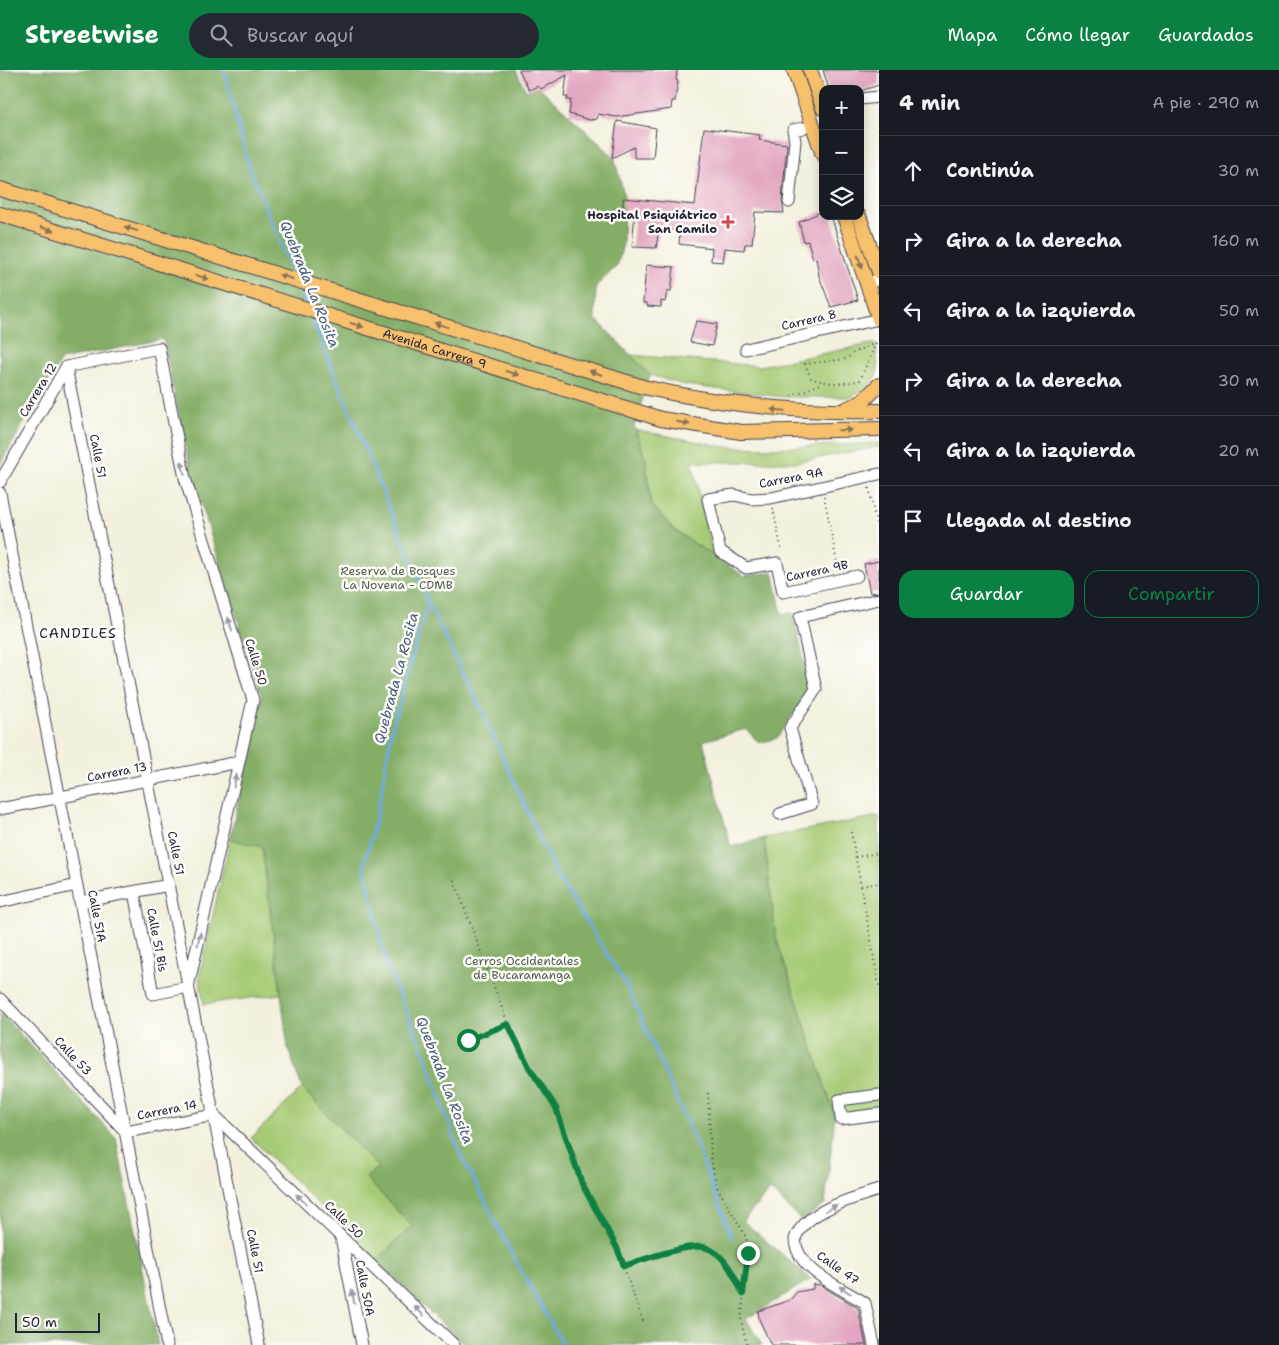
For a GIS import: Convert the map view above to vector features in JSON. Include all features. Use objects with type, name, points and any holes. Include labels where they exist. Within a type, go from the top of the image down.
[{"type":"main road","points":[[794,70],[819,145]]},
{"type":"main road","points":[[810,70],[819,96]]},
{"type":"main road","name":"Avenida Carrera 9","points":[[0,189],[643,388],[742,406],[838,412],[879,411]]},
{"type":"main road","name":"Avenida Carrera 9","points":[[0,214],[636,412],[686,424],[741,432],[879,429]]},
{"type":"main road","points":[[846,220],[873,282],[879,319]]},
{"type":"main road","points":[[860,220],[879,272]]},
{"type":"main road","points":[[838,412],[862,402],[879,385]]},
{"type":"street","points":[[864,99],[879,97]]},
{"type":"street","points":[[819,106],[807,108],[801,124],[804,133],[819,147]]},
{"type":"street","points":[[789,202],[795,141],[793,130],[802,128]]},
{"type":"street","name":"Carrera 8","points":[[746,349],[879,319]]},
{"type":"street","name":"Carrera 12","points":[[0,482],[66,367],[159,348]]},
{"type":"street","name":"Calle 50","points":[[159,348],[185,478],[254,700],[188,987]]},
{"type":"street","name":"Calle 51","points":[[66,367],[259,1345]]},
{"type":"street","name":"Carrera 9A","points":[[777,563],[746,568],[720,551],[708,499],[734,495],[752,499],[771,498],[879,474]]},
{"type":"street","name":"Calle 51A","points":[[0,493],[167,1345]]},
{"type":"street","name":"Carrera 9B","points":[[777,563],[783,592],[857,576]]},
{"type":"street","points":[[780,814],[812,804],[790,728],[816,689],[800,617],[879,599]]},
{"type":"street","name":"Carrera 13","points":[[0,809],[239,762]]},
{"type":"street","points":[[0,902],[77,885]]},
{"type":"street","points":[[80,902],[168,885]]},
{"type":"street","name":"Calle 51 Bis","points":[[134,892],[153,994],[188,987]]},
{"type":"street","name":"Calle 53","points":[[0,999],[126,1132]]},
{"type":"street","points":[[879,1095],[839,1100],[842,1119],[879,1114]]},
{"type":"street","name":"Calle 50","points":[[214,1115],[454,1345]]},
{"type":"street","name":"Carrera 14","points":[[126,1132],[214,1115]]},
{"type":"street","name":"Calle 47","points":[[874,1345],[865,1303],[815,1271],[799,1255],[795,1239],[806,1223],[832,1207],[879,1190]]},
{"type":"street","name":"Calle 50A","points":[[341,1237],[362,1345]]},
{"type":"path","points":[[788,398],[823,383],[850,383],[860,380],[876,343],[854,352],[846,359],[805,364],[811,378],[823,383]]},
{"type":"path","points":[[866,477],[879,537]]},
{"type":"path","points":[[823,486],[840,580]]},
{"type":"path","points":[[771,498],[782,555],[777,563]]},
{"type":"path","points":[[851,832],[879,986]]},
{"type":"path","points":[[856,857],[879,853]]},
{"type":"path","points":[[454,880],[508,1024],[529,1067],[556,1108],[582,1184],[617,1248],[644,1324]]},
{"type":"path","points":[[861,886],[879,883]]},
{"type":"path","points":[[468,1040],[508,1024]]},
{"type":"path","points":[[708,1093],[711,1158],[716,1185],[746,1237],[748,1253],[742,1321],[748,1345]]},
{"type":"path","points":[[624,1266],[686,1248],[707,1248],[727,1264],[743,1294]]},
{"type":"green space","name":"Cerros Occidentales de Bucaramanga","points":[[0,70],[516,70],[526,91],[538,86],[614,157],[624,195],[623,244],[617,266],[596,286],[595,318],[650,375],[634,426],[646,461],[651,504],[674,530],[744,576],[773,572],[782,614],[793,613],[810,688],[777,738],[759,743],[746,729],[703,741],[731,847],[764,838],[776,938],[835,1116],[825,1204],[802,1221],[770,1190],[743,1221],[811,1279],[746,1319],[762,1345],[465,1345],[376,1261],[412,1226],[366,1178],[378,1167],[302,1088],[288,1048],[262,847],[230,839],[262,697],[191,471],[163,339],[61,360],[0,464]]},
{"type":"green space","points":[[876,343],[878,369],[875,379],[871,385],[851,397],[784,397],[684,385],[650,375],[630,355],[760,366]]},
{"type":"green space","points":[[636,430],[726,447],[772,448],[879,443],[879,447],[796,462],[692,462],[713,556],[674,530],[651,504],[646,461]]},
{"type":"green space","points":[[879,816],[879,1110],[835,1116],[776,938],[764,838]]},
{"type":"green space","points":[[230,839],[262,846],[281,994],[204,1004],[199,977]]},
{"type":"green space","points":[[0,1012],[116,1138],[158,1345],[0,1345]]},
{"type":"green space","points":[[302,1088],[378,1167],[366,1178],[412,1226],[376,1261],[251,1138]]},
{"type":"building","points":[[519,70],[677,70],[676,80],[678,81],[675,101],[672,101],[671,109],[617,117],[598,114],[597,119],[590,120],[569,114],[571,100],[567,100],[568,97],[564,97],[567,75],[541,89],[538,86],[529,90]]},
{"type":"building","points":[[823,70],[879,70],[879,85],[864,90],[864,85],[828,85]]},
{"type":"building","points":[[617,121],[656,128],[653,158],[634,158],[634,147],[612,158]]},
{"type":"building","points":[[704,128],[760,135],[759,140],[787,144],[782,201],[784,213],[755,212],[752,244],[745,244],[744,250],[725,248],[723,262],[711,261],[712,248],[679,244],[680,231],[659,229],[656,248],[632,247],[635,211],[623,210],[623,198],[695,205]]},
{"type":"building","points":[[819,213],[819,220],[832,220],[858,300],[831,307],[819,276],[816,258],[813,259],[808,241],[804,242],[799,222]]},
{"type":"building","points":[[646,265],[674,267],[671,291],[667,291],[665,302],[661,301],[661,307],[647,306],[647,303],[643,303]]},
{"type":"building","points":[[696,321],[717,324],[712,346],[690,342]]},
{"type":"building","points":[[879,561],[879,592],[870,593],[864,564]]},
{"type":"building","points":[[813,1284],[820,1285],[858,1308],[866,1345],[771,1345],[759,1319],[758,1311],[790,1300],[797,1292],[813,1289]]},
{"type":"waterway","name":"Quebrada La Rosita","points":[[224,70],[248,164],[293,274]]},
{"type":"waterway","name":"Quebrada La Rosita","points":[[298,287],[305,304]]},
{"type":"waterway","name":"Quebrada La Rosita","points":[[310,314],[428,602],[392,729],[378,809],[364,866],[387,966],[423,1049],[459,1151],[511,1252],[563,1345]]},
{"type":"waterway","points":[[428,602],[482,711],[556,874],[627,986],[695,1141],[732,1238]]},
{"type":"place","name":"Hospital Psiquiátrico San Camilo","points":[[728,222]]},
{"type":"district","name":"CANDILES","points":[[78,633]]},
{"type":"route","points":[[468,1040],[508,1024],[529,1067],[556,1108],[582,1184],[617,1248],[624,1266],[686,1248],[707,1248],[727,1264],[743,1294],[748,1253]]},
{"type":"park label","name":"Reserva de Bosques La Novena - CDMB","points":[[398,578]]}]
